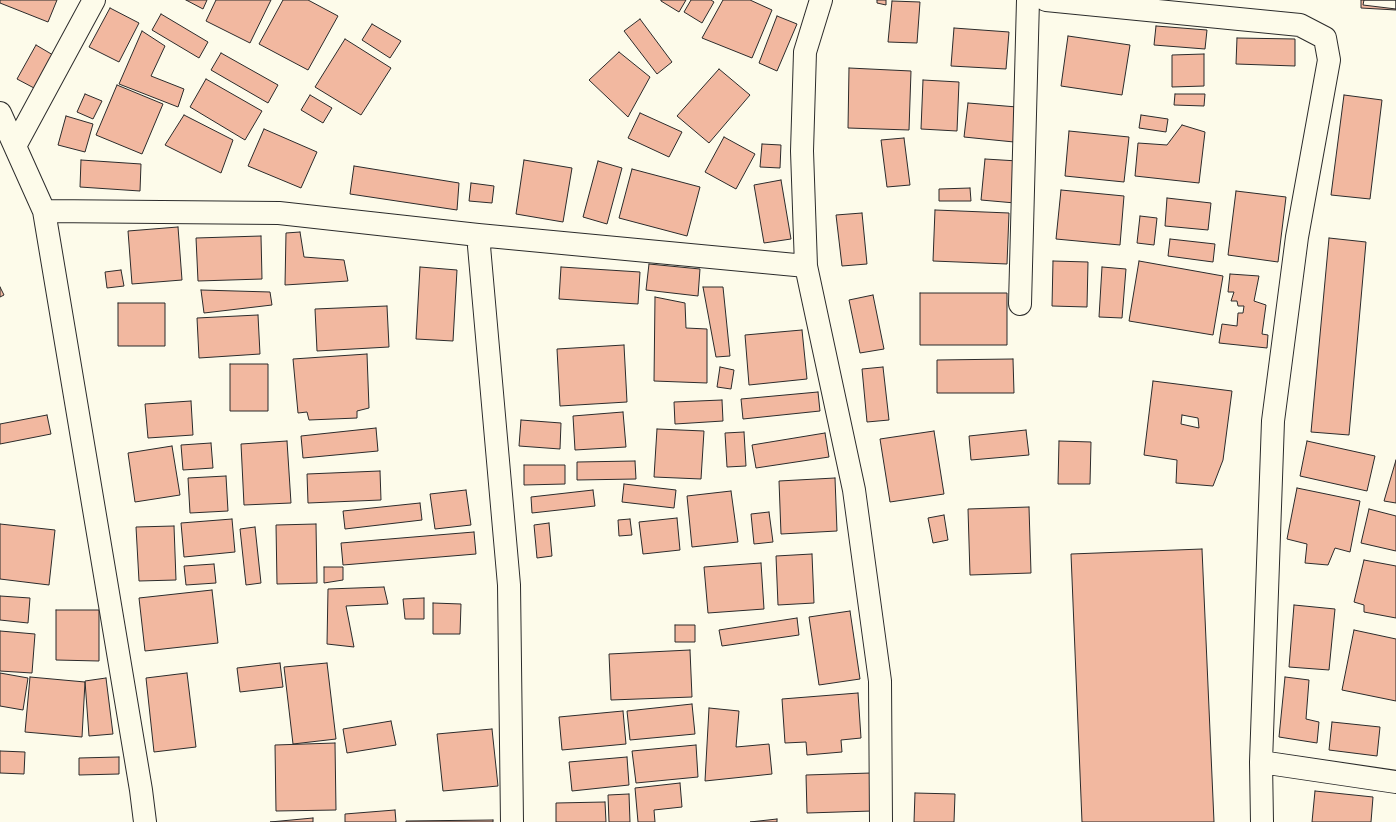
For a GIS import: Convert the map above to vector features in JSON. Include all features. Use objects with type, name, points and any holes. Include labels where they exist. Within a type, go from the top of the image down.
[{"type":"street","points":[[15,146],[94,0]]},
{"type":"street","points":[[821,0],[805,52],[802,151],[806,266],[854,490],[880,681],[881,822]]},
{"type":"street","points":[[1020,304],[1028,0]]},
{"type":"street","points":[[1046,0],[1300,25],[1325,38],[1329,60],[1297,237],[1273,421],[1261,762],[1262,822]]},
{"type":"street","points":[[0,113],[44,212],[141,790],[145,822]]},
{"type":"street","points":[[44,212],[279,213],[478,235],[806,266]]},
{"type":"street","points":[[478,235],[509,585],[512,822]]},
{"type":"street","points":[[1261,762],[1396,782]]},
{"type":"building","points":[[0,0],[57,0],[48,22],[0,3]]},
{"type":"building","points":[[186,0],[207,0],[203,9]]},
{"type":"building","points":[[216,0],[271,0],[250,43],[206,21]]},
{"type":"building","points":[[283,0],[308,0],[338,16],[308,70],[259,44]]},
{"type":"building","points":[[661,0],[686,0],[679,12]]},
{"type":"building","points":[[691,0],[711,0],[714,2],[702,23],[684,12]]},
{"type":"building","points":[[723,0],[750,0],[772,10],[752,58],[702,38]]},
{"type":"building","points":[[877,0],[886,0],[886,5],[877,3]]},
{"type":"building","points":[[1361,0],[1396,0],[1396,10],[1361,8]]},
{"type":"building","points":[[1364,0],[1396,0],[1396,9],[1363,5]]},
{"type":"building","points":[[892,1],[920,2],[917,43],[888,42]]},
{"type":"building","points":[[110,8],[139,23],[119,62],[89,47]]},
{"type":"building","points":[[161,14],[208,42],[199,58],[152,30]]},
{"type":"building","points":[[777,16],[797,24],[777,71],[759,63]]},
{"type":"building","points":[[640,19],[672,62],[657,74],[624,31]]},
{"type":"building","points":[[372,24],[401,41],[390,58],[362,40]]},
{"type":"building","points":[[1156,26],[1207,30],[1205,49],[1154,45]]},
{"type":"building","points":[[954,28],[1009,32],[1006,69],[951,66]]},
{"type":"building","points":[[142,31],[165,46],[151,76],[184,89],[178,107],[119,84]]},
{"type":"building","points":[[1068,36],[1130,45],[1122,95],[1061,86]]},
{"type":"building","points":[[1237,38],[1295,39],[1295,66],[1236,64]]},
{"type":"building","points":[[345,39],[391,68],[361,115],[315,87]]},
{"type":"building","points":[[36,45],[53,55],[34,88],[17,79]]},
{"type":"building","points":[[619,52],[650,77],[628,117],[589,80]]},
{"type":"building","points":[[221,53],[278,85],[268,103],[211,70]]},
{"type":"building","points":[[1204,54],[1204,86],[1172,87],[1172,55]]},
{"type":"building","points":[[849,68],[911,71],[909,130],[848,128]]},
{"type":"building","points":[[719,69],[750,95],[709,143],[677,116]]},
{"type":"building","points":[[206,79],[262,111],[245,140],[190,107]]},
{"type":"building","points":[[923,80],[959,82],[957,131],[921,129]]},
{"type":"building","points":[[117,85],[163,104],[142,154],[96,135]]},
{"type":"building","points":[[85,94],[102,101],[93,119],[77,112]]},
{"type":"building","points":[[1175,94],[1205,94],[1204,106],[1174,105]]},
{"type":"building","points":[[310,95],[332,108],[323,123],[301,110]]},
{"type":"building","points":[[1344,95],[1382,100],[1370,199],[1331,195]]},
{"type":"building","points":[[968,103],[1017,107],[1014,142],[964,137]]},
{"type":"building","points":[[640,113],[682,132],[669,157],[628,138]]},
{"type":"building","points":[[184,115],[233,140],[221,173],[165,145]]},
{"type":"building","points":[[1141,115],[1168,119],[1166,132],[1139,128]]},
{"type":"building","points":[[66,116],[93,124],[85,152],[58,145]]},
{"type":"building","points":[[1182,125],[1205,132],[1199,183],[1135,176],[1138,143],[1167,145]]},
{"type":"building","points":[[264,129],[317,152],[301,188],[248,166]]},
{"type":"building","points":[[1069,131],[1129,137],[1124,182],[1065,176]]},
{"type":"building","points":[[724,137],[755,154],[736,189],[705,172]]},
{"type":"building","points":[[904,138],[910,185],[887,187],[881,140]]},
{"type":"building","points":[[762,144],[781,145],[780,168],[760,167]]},
{"type":"building","points":[[985,159],[1018,161],[1015,203],[981,200]]},
{"type":"building","points":[[81,160],[141,164],[140,191],[80,187]]},
{"type":"building","points":[[524,160],[572,168],[563,222],[516,214]]},
{"type":"building","points":[[598,161],[622,168],[607,224],[583,217]]},
{"type":"building","points":[[354,166],[459,183],[457,210],[350,194]]},
{"type":"building","points":[[632,169],[700,187],[687,236],[619,218]]},
{"type":"building","points":[[781,180],[791,239],[764,243],[754,185]]},
{"type":"building","points":[[471,183],[494,186],[492,203],[469,201]]},
{"type":"building","points":[[970,188],[971,201],[939,201],[939,189]]},
{"type":"building","points":[[1061,190],[1124,196],[1120,245],[1056,239]]},
{"type":"building","points":[[1236,191],[1286,197],[1278,262],[1228,255]]},
{"type":"building","points":[[1167,198],[1211,203],[1208,230],[1165,226]]},
{"type":"building","points":[[935,210],[1009,213],[1007,264],[933,261]]},
{"type":"building","points":[[862,213],[867,264],[842,266],[836,215]]},
{"type":"building","points":[[1140,216],[1157,218],[1154,245],[1137,243]]},
{"type":"building","points":[[178,227],[182,280],[132,284],[128,231]]},
{"type":"building","points":[[300,232],[304,257],[344,260],[348,281],[285,285],[286,233]]},
{"type":"building","points":[[261,236],[262,279],[198,281],[196,238]]},
{"type":"building","points":[[1329,238],[1366,242],[1349,435],[1311,432]]},
{"type":"building","points":[[1170,239],[1215,244],[1213,262],[1168,256]]},
{"type":"building","points":[[1053,261],[1088,262],[1087,307],[1052,306]]},
{"type":"building","points":[[1139,261],[1223,276],[1213,335],[1129,321]]},
{"type":"building","points":[[649,264],[700,269],[698,296],[646,290]]},
{"type":"building","points":[[420,267],[457,270],[453,341],[416,339]]},
{"type":"building","points":[[561,267],[640,272],[638,304],[559,299]]},
{"type":"building","points":[[1102,267],[1126,269],[1122,318],[1099,317]]},
{"type":"building","points":[[121,270],[124,286],[107,288],[105,272]]},
{"type":"building","points":[[1230,274],[1259,276],[1254,301],[1266,305],[1262,334],[1268,335],[1267,348],[1219,343],[1222,324],[1237,326],[1238,313],[1243,313],[1244,306],[1238,306],[1237,301],[1231,301],[1234,292],[1228,292]]},
{"type":"building","points":[[0,287],[4,295],[0,297]]},
{"type":"building","points":[[703,287],[723,287],[730,356],[716,357]]},
{"type":"building","points":[[201,290],[270,292],[272,305],[204,313]]},
{"type":"building","points":[[920,293],[1007,293],[1007,345],[920,345]]},
{"type":"building","points":[[873,295],[884,349],[860,353],[849,300]]},
{"type":"building","points":[[655,297],[685,303],[686,328],[707,329],[707,383],[654,381]]},
{"type":"building","points":[[118,303],[165,303],[165,346],[118,346]]},
{"type":"building","points":[[387,306],[389,347],[317,351],[315,309]]},
{"type":"building","points":[[258,315],[260,354],[199,358],[197,318]]},
{"type":"building","points":[[802,330],[807,379],[749,385],[745,335]]},
{"type":"building","points":[[624,345],[627,402],[560,406],[557,349]]},
{"type":"building","points":[[367,354],[369,408],[357,411],[357,418],[309,420],[307,412],[298,413],[293,359]]},
{"type":"building","points":[[1013,359],[1014,393],[937,393],[937,360]]},
{"type":"building","points":[[230,364],[268,364],[268,411],[230,411]]},
{"type":"building","points":[[720,367],[734,370],[731,389],[717,387]]},
{"type":"building","points":[[883,367],[889,420],[867,422],[862,369]]},
{"type":"building","points":[[1153,381],[1232,391],[1223,460],[1213,486],[1176,483],[1177,460],[1144,455]],"holes":[[[1182,415],[1198,418],[1199,428],[1181,424]]]},
{"type":"building","points":[[818,392],[820,411],[743,419],[741,399]]},
{"type":"building","points":[[722,400],[723,421],[675,424],[674,402]]},
{"type":"building","points":[[191,401],[193,435],[148,438],[145,404]]},
{"type":"building","points":[[623,412],[626,447],[575,450],[573,416]]},
{"type":"building","points":[[47,415],[51,434],[0,444],[0,424]]},
{"type":"building","points":[[521,420],[561,423],[560,449],[519,446]]},
{"type":"building","points":[[376,428],[378,451],[303,458],[301,436]]},
{"type":"building","points":[[657,429],[704,431],[701,479],[654,477]]},
{"type":"building","points":[[1026,430],[1029,455],[971,460],[969,436]]},
{"type":"building","points":[[934,431],[944,494],[890,502],[880,439]]},
{"type":"building","points":[[744,432],[746,466],[727,467],[725,433]]},
{"type":"building","points":[[825,433],[829,457],[756,468],[752,445]]},
{"type":"building","points":[[287,441],[291,503],[244,505],[241,444]]},
{"type":"building","points":[[1059,441],[1091,442],[1090,484],[1058,484]]},
{"type":"building","points":[[1307,441],[1375,456],[1367,491],[1300,476]]},
{"type":"building","points":[[211,443],[213,468],[183,470],[181,445]]},
{"type":"building","points":[[172,446],[180,495],[135,502],[128,453]]},
{"type":"building","points":[[1396,460],[1396,503],[1384,501]]},
{"type":"building","points":[[635,461],[636,479],[577,480],[577,462]]},
{"type":"building","points":[[524,465],[565,465],[565,484],[524,485]]},
{"type":"building","points":[[380,471],[381,500],[308,503],[307,474]]},
{"type":"building","points":[[226,476],[228,511],[190,513],[188,478]]},
{"type":"building","points":[[835,478],[837,531],[781,534],[779,481]]},
{"type":"building","points":[[624,484],[676,490],[674,508],[622,502]]},
{"type":"building","points":[[1297,488],[1360,501],[1350,552],[1335,548],[1328,565],[1305,563],[1307,544],[1287,539]]},
{"type":"building","points":[[466,490],[471,525],[435,529],[430,494]]},
{"type":"building","points":[[593,490],[595,506],[532,513],[531,497]]},
{"type":"building","points":[[731,491],[738,542],[692,547],[687,496]]},
{"type":"building","points":[[420,503],[422,520],[345,529],[343,511]]},
{"type":"building","points":[[1029,507],[1031,573],[970,575],[968,509]]},
{"type":"building","points":[[1369,509],[1396,516],[1396,551],[1361,543]]},
{"type":"building","points":[[769,512],[773,542],[754,544],[751,514]]},
{"type":"building","points":[[944,515],[948,540],[933,543],[928,518]]},
{"type":"building","points":[[677,518],[680,550],[643,554],[639,522]]},
{"type":"building","points":[[232,519],[235,552],[184,557],[181,523]]},
{"type":"building","points":[[630,519],[632,535],[619,536],[618,520]]},
{"type":"building","points":[[549,523],[552,556],[537,558],[534,525]]},
{"type":"building","points":[[0,524],[55,530],[49,585],[0,579]]},
{"type":"building","points":[[316,524],[317,583],[277,584],[276,525]]},
{"type":"building","points":[[174,526],[176,580],[139,581],[136,527]]},
{"type":"building","points":[[255,527],[261,583],[246,585],[240,529]]},
{"type":"building","points":[[474,532],[476,554],[343,565],[341,543]]},
{"type":"building","points":[[1202,549],[1214,822],[1082,822],[1071,554]]},
{"type":"building","points":[[812,554],[814,603],[778,605],[776,556]]},
{"type":"building","points":[[1364,560],[1396,566],[1396,618],[1364,612],[1364,605],[1354,602]]},
{"type":"building","points":[[761,563],[764,609],[708,613],[704,567]]},
{"type":"building","points":[[214,564],[216,583],[186,585],[184,566]]},
{"type":"building","points":[[324,567],[343,567],[343,580],[324,583]]},
{"type":"building","points":[[384,587],[388,604],[346,606],[354,647],[327,644],[328,589]]},
{"type":"building","points":[[212,590],[218,643],[145,651],[139,598]]},
{"type":"building","points":[[0,596],[30,598],[28,623],[0,620]]},
{"type":"building","points":[[424,598],[424,619],[405,619],[403,599]]},
{"type":"building","points":[[433,603],[461,604],[460,634],[433,634]]},
{"type":"building","points":[[1294,605],[1335,609],[1329,670],[1289,667]]},
{"type":"building","points":[[56,610],[99,610],[99,661],[56,660]]},
{"type":"building","points":[[850,611],[860,679],[819,685],[809,617]]},
{"type":"building","points":[[797,618],[799,635],[722,646],[719,630]]},
{"type":"building","points":[[675,625],[695,625],[695,642],[675,642]]},
{"type":"building","points":[[1354,630],[1396,639],[1396,701],[1342,690]]},
{"type":"building","points":[[0,631],[35,634],[32,673],[0,671]]},
{"type":"building","points":[[690,650],[692,697],[611,700],[609,654]]},
{"type":"building","points":[[280,663],[283,687],[240,692],[237,668]]},
{"type":"building","points":[[327,663],[336,739],[293,744],[284,667]]},
{"type":"building","points":[[0,673],[28,678],[23,710],[0,706]]},
{"type":"building","points":[[187,673],[196,747],[154,752],[146,678]]},
{"type":"building","points":[[30,677],[85,682],[82,737],[25,732]]},
{"type":"building","points":[[1285,677],[1309,680],[1306,719],[1319,722],[1317,743],[1279,737]]},
{"type":"building","points":[[106,678],[113,734],[89,736],[85,681]]},
{"type":"building","points":[[858,693],[861,738],[841,740],[842,752],[807,755],[806,742],[785,743],[782,699]]},
{"type":"building","points":[[692,704],[695,734],[630,740],[627,711]]},
{"type":"building","points":[[709,708],[739,711],[736,747],[769,744],[772,774],[705,781]]},
{"type":"building","points":[[623,711],[626,744],[562,750],[559,717]]},
{"type":"building","points":[[391,721],[396,745],[347,753],[343,729]]},
{"type":"building","points":[[1332,722],[1380,727],[1377,756],[1329,750]]},
{"type":"building","points":[[492,729],[498,786],[443,791],[437,734]]},
{"type":"building","points":[[335,743],[336,810],[276,811],[275,745]]},
{"type":"building","points":[[696,745],[698,777],[636,783],[632,751]]},
{"type":"building","points":[[0,751],[25,752],[24,774],[0,773]]},
{"type":"building","points":[[119,757],[119,774],[79,775],[79,758]]},
{"type":"building","points":[[627,757],[629,785],[572,791],[569,762]]},
{"type":"building","points":[[871,773],[872,811],[807,813],[806,775]]},
{"type":"building","points":[[680,783],[682,807],[654,810],[655,822],[638,822],[635,788]]},
{"type":"building","points":[[1315,791],[1373,797],[1371,822],[1312,822]]},
{"type":"building","points":[[915,793],[955,794],[954,822],[914,822]]},
{"type":"building","points":[[629,794],[630,822],[609,822],[608,795]]},
{"type":"building","points":[[605,802],[606,822],[556,822],[556,803]]},
{"type":"building","points":[[395,810],[396,822],[345,822],[345,814]]},
{"type":"building","points":[[313,818],[313,822],[270,822]]},
{"type":"building","points":[[777,819],[777,822],[750,822]]},
{"type":"building","points":[[493,820],[493,822],[406,822],[406,821]]}]
